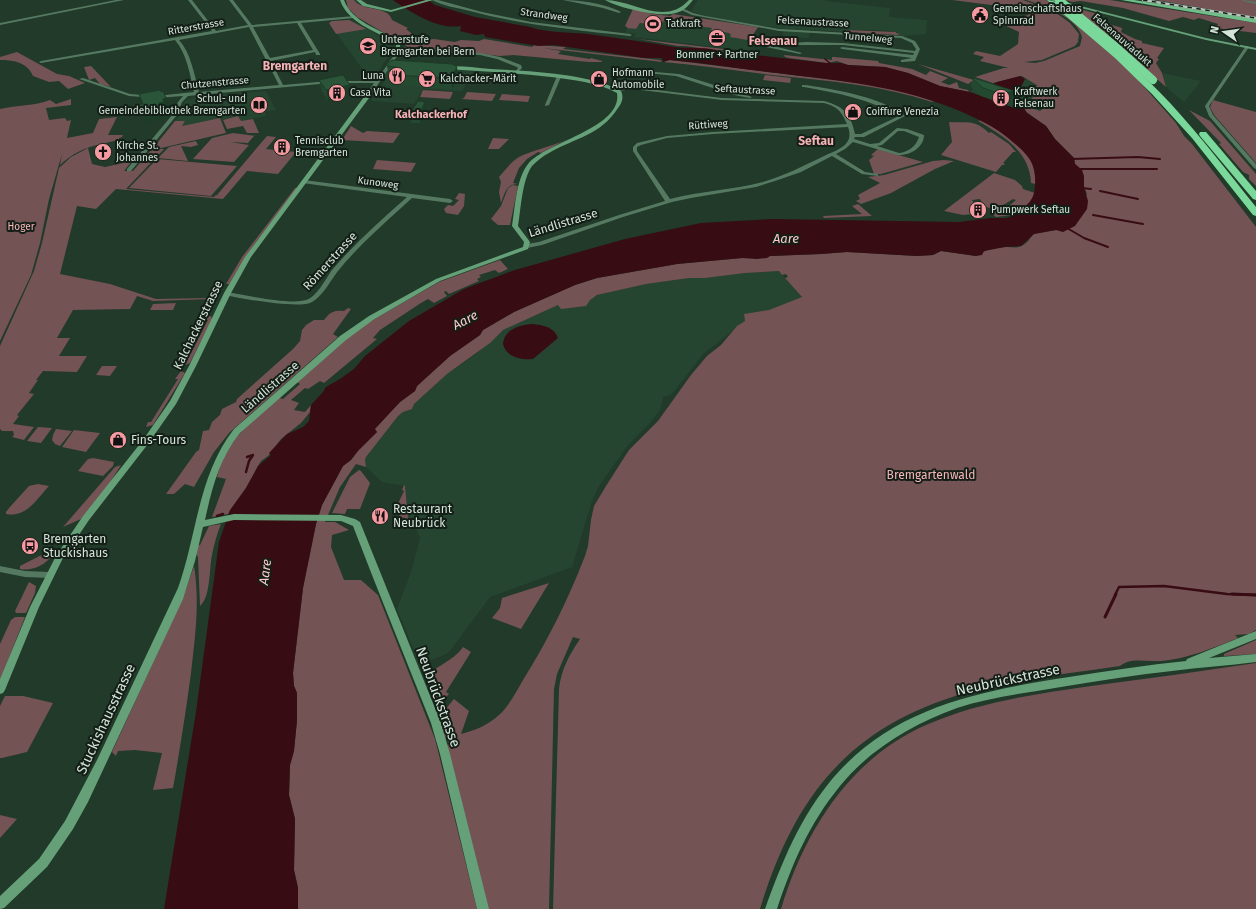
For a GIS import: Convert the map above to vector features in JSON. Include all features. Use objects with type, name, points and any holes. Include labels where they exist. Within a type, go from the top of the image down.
[{"type":"highway","name":"Felsenauviadukt","points":[[1051,0],[1148,80]]},
{"type":"highway","name":"Felsenauviadukt","points":[[1059,0],[1106,37],[1148,80]]},
{"type":"highway","points":[[1148,80],[1210,142],[1256,197]]},
{"type":"highway","points":[[1148,80],[1255,213]]},
{"type":"main road","points":[[1124,0],[1256,21]]},
{"type":"street","points":[[0,24],[122,0]]},
{"type":"street","points":[[190,0],[215,32]]},
{"type":"street","points":[[232,0],[250,26],[282,86]]},
{"type":"street","points":[[342,0],[345,9],[354,17],[391,38],[397,43],[398,50],[489,56],[519,66],[520,68],[517,72]]},
{"type":"street","points":[[358,0],[363,4],[387,11],[398,10],[433,0]]},
{"type":"street","name":"Strandweg","points":[[433,0],[485,14],[531,23],[630,35]]},
{"type":"street","points":[[565,0],[619,12]]},
{"type":"street","points":[[607,0],[655,13],[673,12],[683,8],[691,0]]},
{"type":"street","points":[[1051,0],[1256,49]]},
{"type":"street","points":[[1244,0],[1256,2]]},
{"type":"street","name":"Felsenaustrasse","points":[[683,8],[702,17],[775,29],[900,36],[915,43],[918,47],[916,54]]},
{"type":"street","name":"Ritterstrasse","points":[[41,62],[250,26],[354,17]]},
{"type":"street","points":[[268,60],[317,53],[298,22]]},
{"type":"street","points":[[176,39],[185,53],[197,94]]},
{"type":"street","name":"Tunnelweg","points":[[793,44],[812,42],[838,45],[843,49],[916,54]]},
{"type":"street","points":[[768,44],[767,46],[800,53]]},
{"type":"street","points":[[1247,47],[1207,106],[1211,115],[1256,167]]},
{"type":"street","name":"Kalchackerstrasse","points":[[0,690],[30,614],[50,575],[81,525],[153,431],[172,402],[227,294],[248,257],[366,98],[398,50]]},
{"type":"street","points":[[903,62],[912,61],[916,54]]},
{"type":"street","points":[[389,64],[396,65]]},
{"type":"street","points":[[443,67],[517,72],[559,77],[608,85],[618,90],[620,95],[614,114],[606,122],[540,156],[526,171],[523,178],[515,226],[526,241],[527,246]]},
{"type":"street","points":[[657,73],[677,76],[742,96],[756,97],[757,101]]},
{"type":"street","points":[[547,105],[559,77]]},
{"type":"street","name":"Chutzenstrasse","points":[[81,79],[135,96],[162,97],[344,81],[377,82]]},
{"type":"street","name":"Ländlistrasse","points":[[200,524],[218,459],[229,440],[237,431],[343,338],[371,318],[431,284],[456,273],[521,251],[527,246],[540,244],[695,195],[757,185],[776,180],[803,169],[832,154],[848,145],[852,138],[862,136],[903,116],[886,106],[860,98],[834,91],[804,86]]},
{"type":"street","name":"Seftaustrasse","points":[[618,90],[633,88],[722,99],[757,101],[815,101],[828,103],[843,110],[846,114],[852,138]]},
{"type":"street","points":[[129,170],[176,114],[180,102],[186,95]]},
{"type":"street","name":"Rüttiweg","points":[[669,202],[635,151],[635,147],[639,144],[667,137],[713,133],[850,126]]},
{"type":"street","points":[[852,138],[871,145],[899,154],[905,154],[909,153],[921,141],[922,136],[905,130],[896,130],[880,144],[871,145]]},
{"type":"street","points":[[832,154],[864,173],[876,175]]},
{"type":"street","name":"Kunoweg","points":[[304,182],[450,201]]},
{"type":"street","name":"Römerstrasse","points":[[227,294],[298,303],[310,300],[316,296],[339,266],[358,245],[411,196]]},
{"type":"street","name":"Neubrückstrasse","points":[[200,524],[234,517],[334,518],[352,521],[358,526],[376,575],[436,723],[483,909]]},
{"type":"street","name":"Stuckishausstrasse","points":[[0,904],[43,863],[69,825],[84,798],[179,594],[192,557],[200,524]]},
{"type":"street","points":[[0,569],[25,574],[50,575]]},
{"type":"street","name":"Neubrückstrasse","points":[[1184,665],[1256,635]]},
{"type":"street","name":"Neubrückstrasse","points":[[771,909],[784,871],[795,846],[820,802],[835,782],[858,760],[883,739],[903,727],[958,704],[1004,692],[1184,665],[1229,662],[1256,658]]},
{"type":"shaded area","points":[[698,0],[825,0],[890,8],[889,17],[927,20],[926,34],[902,36],[897,35],[899,35],[896,32],[882,30],[846,30],[846,32],[810,30],[809,38],[789,37],[783,35],[783,29],[709,17],[691,11]]},
{"type":"shaded area","name":"Unterstufe Bremgarten bei Bern","points":[[351,20],[388,42],[393,49],[378,72],[366,74],[329,23],[332,21]]},
{"type":"shaded area","points":[[651,20],[713,28],[712,30],[729,33],[736,39],[757,39],[749,51],[634,37],[636,33],[625,33],[627,28],[636,29],[641,23],[648,24]]},
{"type":"shaded area","points":[[395,66],[474,71],[462,91],[423,89],[414,104],[371,101],[386,79],[382,78],[390,67]]},
{"type":"shaded area","points":[[1162,73],[1201,81],[1184,102],[1166,87]]},
{"type":"shaded area","points":[[1020,76],[1036,86],[1032,99],[1047,105],[1040,111],[1026,106],[1024,108],[1015,108],[970,92],[975,87],[969,85],[979,79],[993,83]]},
{"type":"shaded area","points":[[266,91],[276,110],[265,112],[266,116],[241,121],[238,116],[221,120],[220,118],[181,126],[185,121],[175,121],[181,114],[185,101],[194,97]]},
{"type":"shaded area","points":[[779,271],[802,297],[769,310],[744,314],[745,321],[703,354],[672,394],[663,397],[660,410],[649,424],[628,445],[599,486],[592,501],[572,567],[490,597],[450,651],[428,661],[417,658],[397,609],[411,572],[420,538],[414,524],[407,522],[408,518],[405,486],[382,482],[366,467],[365,460],[370,451],[398,416],[403,412],[412,409],[414,404],[447,374],[475,355],[503,330],[558,305],[587,302],[593,297],[602,294],[646,284],[689,278],[705,278],[745,273]]},
{"type":"green space","points":[[346,0],[354,0],[363,6],[386,12],[390,15],[392,20],[408,28],[406,29],[415,36],[425,40],[434,39],[455,42],[461,40],[479,41],[484,39],[532,47],[534,45],[566,47],[563,49],[660,60],[662,62],[543,48],[561,51],[558,54],[591,58],[602,62],[513,55],[500,56],[408,47],[357,17],[348,8]]},
{"type":"green space","name":"Bremgartenwald","points":[[952,0],[1023,0],[1059,15],[1070,23],[1079,34],[1078,42],[1075,46],[1042,60],[1024,62],[1035,63],[1044,61],[1080,46],[1082,37],[1074,23],[1067,18],[1041,5],[1026,0],[1046,0],[1098,14],[1099,21],[1122,28],[1121,32],[1142,41],[1142,43],[1164,48],[1157,58],[1159,59],[1156,63],[1162,73],[1166,87],[1158,80],[1139,81],[1176,123],[1184,136],[1192,144],[1256,227],[1256,630],[1249,634],[1235,635],[1238,638],[1185,657],[1163,661],[1132,661],[1124,663],[1120,666],[1030,679],[976,690],[933,704],[896,721],[864,742],[836,767],[812,796],[792,830],[775,867],[760,909],[553,909],[559,689],[566,663],[580,639],[573,637],[557,674],[554,689],[549,909],[488,909],[447,745],[449,744],[445,738],[441,720],[444,711],[454,699],[469,711],[461,734],[485,725],[503,711],[512,699],[541,650],[565,604],[588,546],[594,506],[629,450],[658,421],[691,375],[707,356],[721,345],[737,326],[745,321],[744,314],[769,310],[802,297],[785,278],[788,277],[786,274],[782,275],[779,271],[745,273],[705,278],[689,278],[646,284],[597,295],[590,300],[586,306],[561,309],[558,305],[503,330],[490,343],[447,374],[414,404],[412,409],[403,412],[398,416],[366,457],[366,467],[356,464],[340,487],[325,522],[335,522],[349,530],[332,535],[331,547],[344,580],[361,580],[378,595],[435,739],[477,909],[298,909],[298,888],[294,870],[295,819],[289,795],[290,765],[294,751],[297,720],[297,693],[294,686],[293,673],[303,588],[316,524],[322,505],[343,466],[351,460],[357,451],[377,432],[374,429],[400,402],[415,391],[417,386],[450,356],[480,335],[483,330],[514,312],[575,285],[597,278],[677,264],[742,258],[766,258],[770,256],[847,252],[917,256],[933,255],[941,251],[976,256],[994,248],[1019,247],[1026,243],[1033,234],[1056,230],[1087,194],[1084,187],[1082,170],[1075,164],[1074,158],[1055,139],[1046,126],[1025,111],[1024,108],[1026,106],[1040,111],[1047,106],[1032,99],[1036,86],[1038,86],[1022,76],[993,83],[975,77],[1004,68],[1009,68],[980,61],[984,57],[973,54],[976,51],[1000,56],[1018,44],[1019,32],[1004,25],[1030,14],[1007,7]]},
{"type":"green space","points":[[1065,0],[1110,0],[1256,23],[1256,33],[1216,28],[1218,24],[1199,18],[1194,20],[1183,17],[1169,21],[1123,8]]},
{"type":"green space","points":[[1155,0],[1256,0],[1256,17]]},
{"type":"green space","points":[[633,9],[653,14],[670,16],[673,14],[758,27],[753,35],[767,39],[761,42],[749,38],[747,40],[730,37],[731,35],[729,33],[711,30],[712,28],[651,20],[648,24],[640,23],[636,29],[627,28],[625,26]]},
{"type":"green space","points":[[349,20],[366,29],[336,34],[329,23],[332,21]]},
{"type":"green space","points":[[846,30],[896,32],[900,34],[846,32]]},
{"type":"green space","points":[[638,39],[724,49],[721,51],[678,46]]},
{"type":"green space","points":[[17,52],[57,74],[69,76],[85,83],[68,89],[59,81],[49,82],[33,76],[27,68],[19,63],[0,60],[0,57]]},
{"type":"green space","points":[[784,55],[832,60],[832,57],[834,57],[878,61],[879,63],[912,69],[926,75],[930,71],[948,78],[941,82],[949,85],[957,82],[959,88],[968,90],[969,92],[940,86],[908,73],[885,67],[848,65],[837,61],[827,63],[789,58],[785,57]]},
{"type":"green space","points":[[670,60],[866,84],[898,90],[934,101],[932,102],[914,96],[858,85],[663,62]]},
{"type":"green space","points":[[918,64],[974,80],[968,84]]},
{"type":"green space","points":[[91,66],[111,87],[100,84],[95,78],[89,80],[84,67]]},
{"type":"green space","points":[[765,75],[791,78],[790,83],[763,80]]},
{"type":"green space","points":[[423,90],[453,92],[450,99],[420,97]]},
{"type":"green space","points":[[467,92],[496,94],[492,101],[461,99],[464,98]]},
{"type":"green space","points":[[502,94],[530,96],[528,102],[499,100]]},
{"type":"green space","name":"Hoger","points":[[71,99],[71,105],[46,108],[49,120],[65,118],[67,121],[71,120],[67,138],[93,133],[99,119],[117,117],[108,135],[123,135],[119,138],[119,140],[87,148],[74,154],[60,165],[62,154],[49,199],[40,243],[31,275],[0,341],[0,109],[50,100],[56,104]]},
{"type":"green space","points":[[1213,100],[1256,112],[1256,163],[1214,115],[1210,107]]},
{"type":"green space","points":[[1189,110],[1210,121],[1256,174],[1256,186],[1249,179],[1249,175],[1243,172],[1219,144],[1221,143]]},
{"type":"green space","points":[[238,116],[241,121],[253,119],[259,133],[247,133],[243,126],[227,129],[223,120]]},
{"type":"green space","points":[[220,118],[226,133],[161,148],[154,147],[175,121],[185,121],[182,126]]},
{"type":"green space","points":[[981,120],[1015,142],[1027,154],[1032,163],[1036,184],[1031,183],[1026,162],[1020,153],[1005,138],[978,121]]},
{"type":"green space","points":[[949,122],[971,123],[980,126],[989,133],[991,132],[1009,144],[1016,152],[1013,152],[1003,163],[1005,164],[1002,165],[996,172],[941,155],[952,142]]},
{"type":"green space","points":[[351,126],[363,133],[367,131],[400,133],[393,143],[342,140]]},
{"type":"green space","points":[[233,133],[257,136],[254,136],[248,143],[230,142],[249,145],[234,162],[193,159],[212,138]]},
{"type":"green space","points":[[267,136],[276,137],[266,149],[296,152],[278,174],[247,171],[223,199],[116,189],[96,209],[77,206],[60,274],[110,284],[156,299],[212,299],[153,301],[137,296],[130,309],[73,310],[57,338],[70,338],[59,356],[87,356],[77,372],[43,371],[36,380],[38,380],[29,393],[34,394],[17,415],[19,416],[13,424],[34,427],[24,440],[12,437],[14,435],[13,431],[2,431],[0,429],[0,346],[34,271],[59,168],[71,157],[88,148],[92,164],[105,167],[132,161],[124,171],[133,171],[152,149],[164,149],[126,189],[214,197],[216,195],[221,196],[217,195]]},
{"type":"green space","points":[[493,138],[509,139],[499,149],[488,149]]},
{"type":"green space","points":[[196,141],[198,145],[191,147],[181,146],[188,161],[158,158],[169,147]]},
{"type":"green space","points":[[564,141],[541,153],[538,152],[527,159],[519,168],[513,183],[518,184],[508,187],[501,203],[499,192],[501,182],[499,177],[511,164],[519,157]]},
{"type":"green space","points":[[878,149],[923,162],[881,174],[874,174],[869,160],[874,156],[871,155]]},
{"type":"green space","points":[[157,159],[237,166],[211,196],[129,188]]},
{"type":"green space","points":[[377,160],[416,163],[411,172],[373,169]]},
{"type":"green space","points":[[933,161],[954,161],[935,169],[891,193],[861,204],[856,201],[860,199],[858,195],[880,183],[868,177],[884,175]]},
{"type":"green space","points":[[994,173],[1015,180],[1022,186],[1023,189],[1035,193],[1029,203],[1021,209],[1013,211],[1011,215],[996,217],[991,213],[1010,205],[1016,200],[1013,199],[992,209],[984,206],[980,199],[972,200],[974,203],[979,202],[983,206],[971,209],[975,214],[963,215],[944,211]]},
{"type":"green space","points":[[513,185],[518,186],[510,225],[498,225],[491,219],[501,206],[508,188]]},
{"type":"green space","points":[[295,188],[297,188],[251,249],[229,284],[226,284],[242,257]]},
{"type":"green space","points":[[459,193],[465,194],[464,206],[458,215],[446,213],[444,209],[448,205],[453,206],[459,200],[455,199]]},
{"type":"green space","points":[[858,204],[872,216],[824,218],[823,216],[862,214],[852,206]]},
{"type":"green space","points":[[500,260],[508,269],[499,273],[495,270],[479,275],[481,277],[477,279],[479,281],[449,294],[446,291],[444,292],[447,296],[434,303],[428,299],[421,303],[380,330],[373,338],[377,339],[324,383],[320,381],[308,389],[305,388],[291,400],[299,403],[294,410],[305,412],[311,405],[310,412],[301,423],[281,439],[268,456],[261,461],[246,488],[228,514],[212,517],[226,479],[217,477],[221,463],[233,442],[249,424],[279,398],[283,399],[300,384],[297,382],[355,331],[439,282]]},
{"type":"green space","points":[[176,303],[173,310],[150,310],[153,304]]},
{"type":"green space","points":[[348,308],[351,309],[333,334],[338,337],[229,433],[214,452],[194,487],[185,484],[174,494],[166,494],[196,452],[199,450],[203,431],[209,430],[212,422],[220,415],[222,409],[236,402],[237,399],[293,349],[300,341],[302,330],[306,325],[314,320],[324,320],[332,312],[344,311]]},
{"type":"green space","points":[[208,316],[211,316],[212,319],[190,363],[183,366],[184,361],[187,361],[208,320],[205,319]]},
{"type":"green space","points":[[102,366],[117,366],[110,376],[96,375]]},
{"type":"green space","points":[[181,371],[185,373],[153,425],[146,427],[148,422],[151,422],[178,379],[175,379]]},
{"type":"green space","points":[[38,427],[52,428],[41,443],[27,441]]},
{"type":"green space","points":[[56,429],[72,431],[60,446],[55,444],[52,440]]},
{"type":"green space","points":[[74,430],[100,433],[86,452],[62,447]]},
{"type":"green space","points":[[93,458],[114,462],[113,466],[103,476],[78,471],[88,459]]},
{"type":"green space","points":[[121,465],[109,484],[81,519],[63,527],[115,467]]},
{"type":"green space","points":[[359,470],[370,483],[360,509],[347,509],[345,514],[332,513],[350,477]]},
{"type":"green space","points":[[38,484],[49,486],[35,502],[25,510],[19,513],[6,514],[9,508],[29,486]]},
{"type":"green space","points":[[404,485],[408,518],[407,522],[404,521],[405,518],[400,517],[396,508],[404,491],[402,490]]},
{"type":"green space","points":[[221,524],[211,561],[208,589],[204,602],[200,606],[198,557],[196,554],[198,545],[200,545],[209,526]]},
{"type":"green space","points":[[55,548],[50,558],[42,565],[31,569],[20,569],[20,566]]},
{"type":"green space","points":[[194,566],[197,593],[195,633],[187,702],[173,788],[153,790],[162,753],[135,750],[118,751],[116,756],[112,752],[184,595]]},
{"type":"green space","points":[[29,582],[36,586],[35,593],[26,613],[16,613],[15,611]]},
{"type":"green space","points":[[549,583],[521,629],[492,618],[500,608],[502,598]]},
{"type":"green space","points":[[15,617],[25,617],[0,680],[0,644],[11,620]]},
{"type":"green space","points":[[1256,640],[1256,654],[1224,656],[1224,654]]},
{"type":"green space","points":[[463,647],[471,652],[446,692],[449,694],[443,700],[437,702],[427,678],[433,671],[454,657]]},
{"type":"green space","points":[[1256,663],[1256,909],[781,909],[803,852],[817,826],[834,800],[853,777],[875,757],[899,739],[926,725],[966,710],[1028,696]]},
{"type":"green space","points":[[5,696],[23,696],[53,703],[27,752],[0,758],[0,706]]},
{"type":"green space","points":[[0,815],[17,819],[0,838]]},
{"type":"water","name":"Aare","points":[[393,0],[428,0],[435,5],[475,17],[558,32],[587,34],[680,48],[714,49],[722,53],[730,52],[826,63],[885,67],[908,73],[940,86],[970,92],[1014,108],[1016,106],[1024,108],[1027,113],[1046,126],[1055,139],[1074,158],[1075,164],[1082,170],[1084,176],[1084,187],[1088,201],[1087,209],[1075,226],[1063,232],[1056,230],[1034,234],[1021,246],[984,251],[982,255],[976,256],[941,251],[933,255],[917,256],[847,252],[770,256],[767,258],[757,259],[742,258],[677,264],[597,278],[575,285],[514,312],[483,330],[480,335],[450,356],[417,386],[415,391],[400,402],[375,429],[377,432],[351,460],[343,466],[322,505],[316,524],[303,588],[293,673],[294,686],[297,693],[297,720],[294,751],[290,765],[289,795],[295,819],[294,870],[298,888],[298,909],[164,909],[196,712],[219,542],[230,510],[246,488],[258,466],[271,455],[269,453],[287,434],[303,427],[309,421],[311,405],[326,387],[354,369],[365,356],[409,321],[464,289],[515,270],[625,239],[701,223],[773,219],[959,222],[991,218],[1006,218],[1015,215],[1014,213],[1029,203],[1034,194],[1035,175],[1032,163],[1026,154],[1013,142],[998,130],[974,117],[917,96],[894,90],[848,82],[682,61],[669,60],[663,62],[662,58],[644,58],[553,45],[538,46],[485,37],[484,34],[476,35],[460,31],[461,26],[452,27],[434,23],[408,10]]},
{"type":"water","points":[[1020,76],[1025,79],[1019,91],[1014,94],[989,86],[997,82]]},
{"type":"water","points":[[532,324],[551,329],[558,338],[533,359],[515,357],[507,352],[503,344],[509,331],[523,325]]},
{"type":"building","points":[[392,60],[452,64],[457,67],[451,78],[393,75],[396,67],[387,66]]},
{"type":"building","points":[[343,75],[350,85],[326,90],[319,80]]},
{"type":"building","points":[[974,78],[1014,91],[1001,94],[983,88],[973,79]]},
{"type":"building","points":[[1021,86],[1031,88],[1027,100],[1014,97],[1017,89],[1020,90]]},
{"type":"building","points":[[160,90],[161,92],[163,91],[166,98],[163,99],[164,102],[159,103],[161,108],[140,112],[137,105],[143,104],[139,94]]},
{"type":"building","points":[[418,101],[425,102],[419,115],[410,114]]},
{"type":"waterway","points":[[825,59],[831,64]]},
{"type":"waterway","points":[[1071,159],[1138,157],[1160,159]]},
{"type":"waterway","points":[[1078,169],[1157,169]]},
{"type":"waterway","points":[[1082,188],[1091,189]]},
{"type":"waterway","points":[[1100,191],[1138,199]]},
{"type":"waterway","points":[[1093,215],[1143,224]]},
{"type":"waterway","points":[[1067,228],[1084,238],[1108,247]]},
{"type":"waterway","points":[[246,472],[249,461],[253,455],[247,457]]},
{"type":"waterway","points":[[217,516],[223,514]]},
{"type":"waterway","points":[[1115,595],[1119,587],[1164,586],[1227,594],[1256,595],[1232,594]]},
{"type":"waterway","points":[[1105,617],[1116,594]]},
{"type":"railway","points":[[1143,0],[1256,18]]},
{"type":"place","name":"Gemeinschaftshaus Spinnrad","points":[[980,15]]},
{"type":"place","name":"Tatkraft","points":[[653,24]]},
{"type":"place","name":"Bommer + Partner","points":[[717,38]]},
{"type":"place","name":"Unterstufe Bremgarten bei Bern","points":[[368,46]]},
{"type":"place","name":"Luna","points":[[397,76]]},
{"type":"place","name":"Kalchacker-Märit","points":[[427,79]]},
{"type":"place","name":"Hofmann Automobile","points":[[599,79]]},
{"type":"place","name":"Casa Vita","points":[[337,93]]},
{"type":"place","name":"Kraftwerk Felsenau","points":[[1001,98]]},
{"type":"place","name":"Schul- und Gemeindebibliothek Bremgarten","points":[[259,105]]},
{"type":"place","name":"Coiffure Venezia","points":[[853,112]]},
{"type":"place","name":"Tennisclub Bremgarten","points":[[282,147]]},
{"type":"place","name":"Kirche St. Johannes","points":[[103,152]]},
{"type":"place","name":"Pumpwerk Seftau","points":[[978,210]]},
{"type":"place","name":"Fins-Tours","points":[[118,440]]},
{"type":"place","name":"Restaurant Neubrück","points":[[380,516]]},
{"type":"place","name":"Bremgarten Stuckishaus","points":[[30,546]]},
{"type":"district","name":"Felsenau","points":[[773,41]]},
{"type":"district","name":"Bremgarten","points":[[295,66]]},
{"type":"district","name":"Kalchackerhof","points":[[431,114]]},
{"type":"district","name":"Seftau","points":[[816,141]]}]
